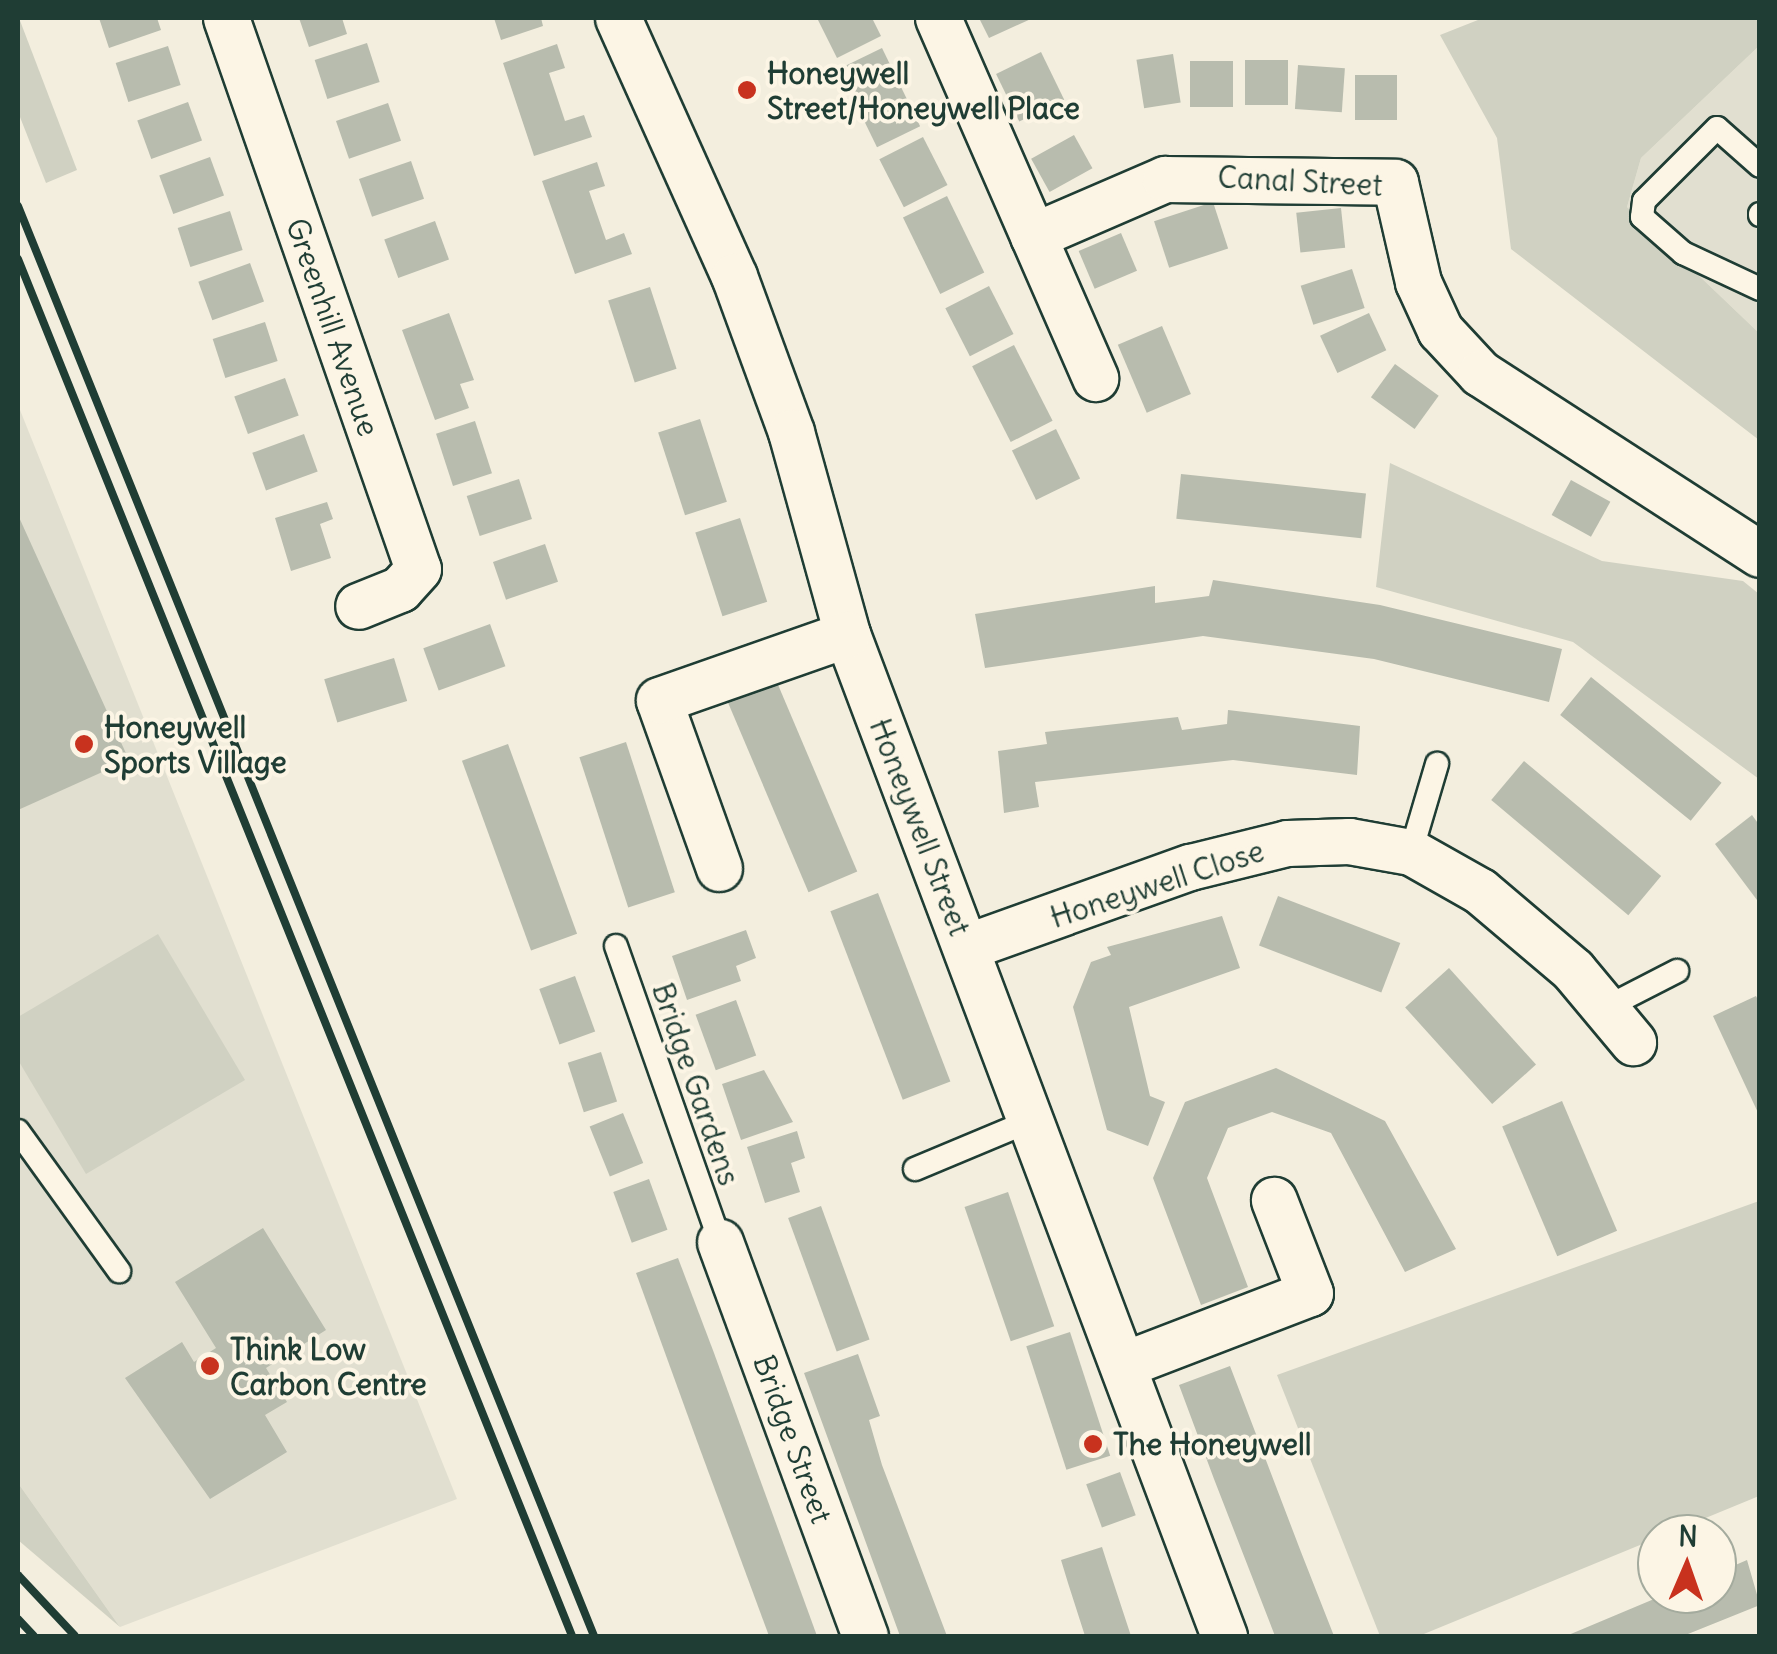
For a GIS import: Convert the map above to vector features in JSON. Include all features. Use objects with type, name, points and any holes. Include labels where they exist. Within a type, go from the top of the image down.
[{"type":"street","name":"Greenhill Avenue","points":[[226,18],[418,569],[400,590],[358,606]]},
{"type":"street","name":"Honeywell Street","points":[[618,18],[734,276],[791,432],[847,634],[1125,1364],[1224,1636]]},
{"type":"street","points":[[938,18],[1095,378]]},
{"type":"street","name":"Canal Street","points":[[1033,236],[1165,180],[1395,182],[1418,282],[1440,330],[1480,373],[1760,554]]},
{"type":"street","points":[[719,868],[659,700],[847,634]]},
{"type":"street","name":"Honeywell Close","points":[[966,947],[1287,843],[1412,852],[1480,891],[1620,1024]]},
{"type":"street","points":[[1125,1364],[1310,1293],[1274,1200]]},
{"type":"street","name":"Bridge Street","points":[[720,1242],[865,1636]]},
{"type":"lane","points":[[1760,166],[1716,128],[1644,201],[1642,218],[1683,253],[1760,289]]},
{"type":"lane","points":[[1412,852],[1436,764]]},
{"type":"lane","name":"Bridge Gardens","points":[[616,946],[720,1242]]},
{"type":"lane","name":"Honeywell Close","points":[[1620,1024],[1677,971]]},
{"type":"lane","points":[[915,1169],[1032,1120]]},
{"type":"lane","points":[[18,1131],[118,1271]]},
{"type":"shaded area","points":[[19,18],[77,170],[46,183],[18,112]]},
{"type":"shaded area","points":[[1483,18],[1759,18],[1759,46],[1641,158],[1627,207],[1759,333],[1759,440],[1511,249],[1497,138],[1440,35]]},
{"type":"shaded area","points":[[1759,46],[1759,333],[1627,207],[1641,158]]},
{"type":"shaded area","points":[[18,405],[457,1499],[120,1627],[18,1483]]},
{"type":"shaded area","points":[[1390,463],[1602,561],[1743,581],[1759,594],[1759,779],[1573,642],[1376,587]]},
{"type":"shaded area","points":[[158,934],[245,1080],[86,1174],[18,1060],[18,1017]]},
{"type":"shaded area","points":[[1759,1201],[1759,1496],[1715,1514],[1637,1514],[1637,1546],[1419,1636],[1380,1636],[1277,1375]]},
{"type":"shaded area","points":[[18,1483],[120,1627],[18,1540]]},
{"type":"building","points":[[99,18],[157,18],[161,30],[109,48]]},
{"type":"building","points":[[299,18],[342,18],[347,34],[309,47]]},
{"type":"building","points":[[494,18],[541,18],[543,26],[501,40]]},
{"type":"building","points":[[817,18],[872,18],[881,36],[837,58]]},
{"type":"building","points":[[979,18],[1033,18],[989,38]]},
{"type":"building","points":[[367,43],[380,82],[327,99],[315,60]]},
{"type":"building","points":[[557,44],[565,68],[549,73],[565,121],[584,115],[592,137],[534,156],[503,63]]},
{"type":"building","points":[[168,46],[181,85],[128,102],[116,63]]},
{"type":"building","points":[[882,48],[920,126],[877,147],[839,69]]},
{"type":"building","points":[[1041,52],[1064,100],[1019,122],[996,74]]},
{"type":"building","points":[[1173,54],[1181,102],[1144,108],[1136,60]]},
{"type":"building","points":[[1245,60],[1288,60],[1288,105],[1245,105]]},
{"type":"building","points":[[1190,61],[1233,61],[1233,107],[1190,107]]},
{"type":"building","points":[[1298,65],[1345,68],[1342,112],[1295,109]]},
{"type":"building","points":[[1355,75],[1397,75],[1397,120],[1355,120]]},
{"type":"building","points":[[188,102],[202,141],[151,159],[137,120]]},
{"type":"building","points":[[388,103],[401,141],[349,159],[336,121]]},
{"type":"building","points":[[1074,135],[1092,168],[1050,192],[1031,159]]},
{"type":"building","points":[[923,137],[948,185],[904,207],[879,159]]},
{"type":"building","points":[[210,157],[224,196],[173,214],[159,175]]},
{"type":"building","points":[[411,161],[424,199],[372,217],[359,179]]},
{"type":"building","points":[[597,162],[605,186],[589,191],[606,240],[624,233],[632,254],[575,274],[542,181]]},
{"type":"building","points":[[947,196],[984,272],[940,294],[903,217]]},
{"type":"building","points":[[1213,202],[1228,249],[1169,268],[1154,221]]},
{"type":"building","points":[[1341,208],[1345,248],[1300,252],[1296,213]]},
{"type":"building","points":[[230,211],[243,250],[190,267],[178,228]]},
{"type":"building","points":[[435,221],[449,260],[398,278],[384,239]]},
{"type":"building","points":[[1121,233],[1137,271],[1095,289],[1079,251]]},
{"type":"building","points":[[250,263],[264,302],[212,320],[198,282]]},
{"type":"building","points":[[1352,269],[1365,308],[1313,325],[1301,286]]},
{"type":"building","points":[[989,286],[1014,334],[970,356],[945,308]]},
{"type":"building","points":[[650,287],[677,369],[635,382],[608,301]]},
{"type":"building","points":[[449,313],[474,380],[460,384],[469,408],[435,420],[402,330]]},
{"type":"building","points":[[1369,313],[1386,350],[1337,373],[1320,336]]},
{"type":"building","points":[[265,322],[278,361],[225,378],[213,339]]},
{"type":"building","points":[[1162,326],[1191,394],[1147,413],[1118,345]]},
{"type":"building","points":[[1014,345],[1053,421],[1011,442],[972,366]]},
{"type":"building","points":[[1395,364],[1439,396],[1415,429],[1371,397]]},
{"type":"building","points":[[285,378],[299,416],[248,434],[234,396]]},
{"type":"building","points":[[700,419],[727,502],[685,515],[658,433]]},
{"type":"building","points":[[475,421],[492,473],[453,486],[436,434]]},
{"type":"building","points":[[1056,429],[1080,478],[1036,500],[1012,450]]},
{"type":"building","points":[[304,434],[318,472],[266,490],[252,453]]},
{"type":"building","points":[[1181,474],[1366,493],[1361,538],[1176,519]]},
{"type":"building","points":[[519,479],[532,519],[480,536],[467,496]]},
{"type":"building","points":[[1571,480],[1610,502],[1591,537],[1552,515]]},
{"type":"building","points":[[327,502],[333,519],[320,524],[331,558],[291,571],[275,518]]},
{"type":"building","points":[[18,515],[129,760],[18,810]]},
{"type":"building","points":[[740,518],[767,602],[722,616],[695,533]]},
{"type":"building","points":[[545,544],[558,582],[506,600],[493,562]]},
{"type":"building","points":[[1213,580],[1380,605],[1562,649],[1549,702],[1374,659],[1203,636],[985,668],[975,614],[1155,586],[1155,603],[1209,596]]},
{"type":"building","points":[[490,624],[505,666],[439,691],[423,648]]},
{"type":"building","points":[[394,658],[407,701],[337,722],[324,679]]},
{"type":"building","points":[[1591,677],[1722,783],[1691,821],[1560,715]]},
{"type":"building","points":[[776,680],[857,871],[808,892],[727,701]]},
{"type":"building","points":[[1228,710],[1360,726],[1357,775],[1233,760],[1035,782],[1039,807],[1004,813],[998,751],[1047,744],[1045,732],[1178,717],[1182,730],[1227,724]]},
{"type":"building","points":[[626,742],[675,892],[628,907],[579,757]]},
{"type":"building","points":[[508,744],[577,934],[531,951],[462,761]]},
{"type":"building","points":[[1524,761],[1661,876],[1628,915],[1491,800]]},
{"type":"building","points":[[1752,815],[1760,826],[1760,904],[1715,844]]},
{"type":"building","points":[[878,893],[950,1082],[903,1100],[830,911]]},
{"type":"building","points":[[1278,896],[1400,943],[1381,992],[1259,945]]},
{"type":"building","points":[[1222,916],[1240,968],[1129,1007],[1150,1096],[1165,1102],[1148,1146],[1107,1130],[1073,1007],[1091,962],[1111,955],[1107,947]]},
{"type":"building","points":[[746,930],[756,958],[736,966],[741,981],[687,1000],[672,956]]},
{"type":"building","points":[[1449,968],[1536,1065],[1492,1104],[1405,1007]]},
{"type":"building","points":[[575,976],[595,1031],[559,1044],[539,989]]},
{"type":"building","points":[[1756,996],[1760,1004],[1760,1117],[1713,1016]]},
{"type":"building","points":[[736,1000],[756,1055],[716,1070],[696,1015]]},
{"type":"building","points":[[601,1052],[617,1101],[584,1112],[568,1063]]},
{"type":"building","points":[[1276,1068],[1385,1121],[1456,1249],[1405,1272],[1331,1133],[1272,1112],[1228,1128],[1207,1178],[1248,1287],[1201,1305],[1153,1178],[1185,1102]]},
{"type":"building","points":[[764,1070],[793,1122],[741,1140],[722,1084]]},
{"type":"building","points":[[1562,1101],[1617,1231],[1557,1256],[1502,1126]]},
{"type":"building","points":[[623,1113],[643,1163],[610,1177],[590,1126]]},
{"type":"building","points":[[797,1131],[805,1158],[791,1163],[800,1192],[765,1203],[747,1147]]},
{"type":"building","points":[[649,1179],[667,1230],[632,1243],[613,1192]]},
{"type":"building","points":[[1008,1192],[1054,1326],[1011,1341],[965,1207]]},
{"type":"building","points":[[821,1206],[870,1339],[837,1351],[788,1218]]},
{"type":"building","points":[[263,1228],[326,1330],[266,1368],[287,1402],[265,1415],[287,1452],[210,1499],[125,1378],[182,1342],[194,1362],[216,1348],[175,1282]]},
{"type":"building","points":[[678,1258],[817,1636],[769,1636],[697,1441],[636,1273]]},
{"type":"building","points":[[1070,1332],[1110,1456],[1066,1470],[1026,1346]]},
{"type":"building","points":[[858,1354],[880,1416],[869,1420],[882,1465],[947,1636],[900,1636],[804,1373]]},
{"type":"building","points":[[1230,1366],[1334,1636],[1275,1636],[1214,1479],[1179,1385]]},
{"type":"building","points":[[1120,1472],[1136,1515],[1102,1528],[1086,1484]]},
{"type":"building","points":[[1102,1547],[1131,1636],[1085,1636],[1061,1560]]},
{"type":"building","points":[[1747,1560],[1760,1605],[1683,1636],[1566,1636],[1637,1606],[1637,1614],[1737,1614],[1737,1564]]},
{"type":"railway","points":[[18,206],[594,1636]]},
{"type":"railway","points":[[18,259],[572,1636]]},
{"type":"railway","points":[[18,1575],[75,1636]]},
{"type":"railway","points":[[18,1619],[34,1636]]},
{"type":"place","name":"Honeywell Street/Honeywell Place","points":[[747,90]]},
{"type":"place","name":"Honeywell Sports Village","points":[[84,744]]},
{"type":"place","name":"Think Low Carbon Centre","points":[[210,1366]]},
{"type":"place","name":"The Honeywell","points":[[1093,1444]]}]
